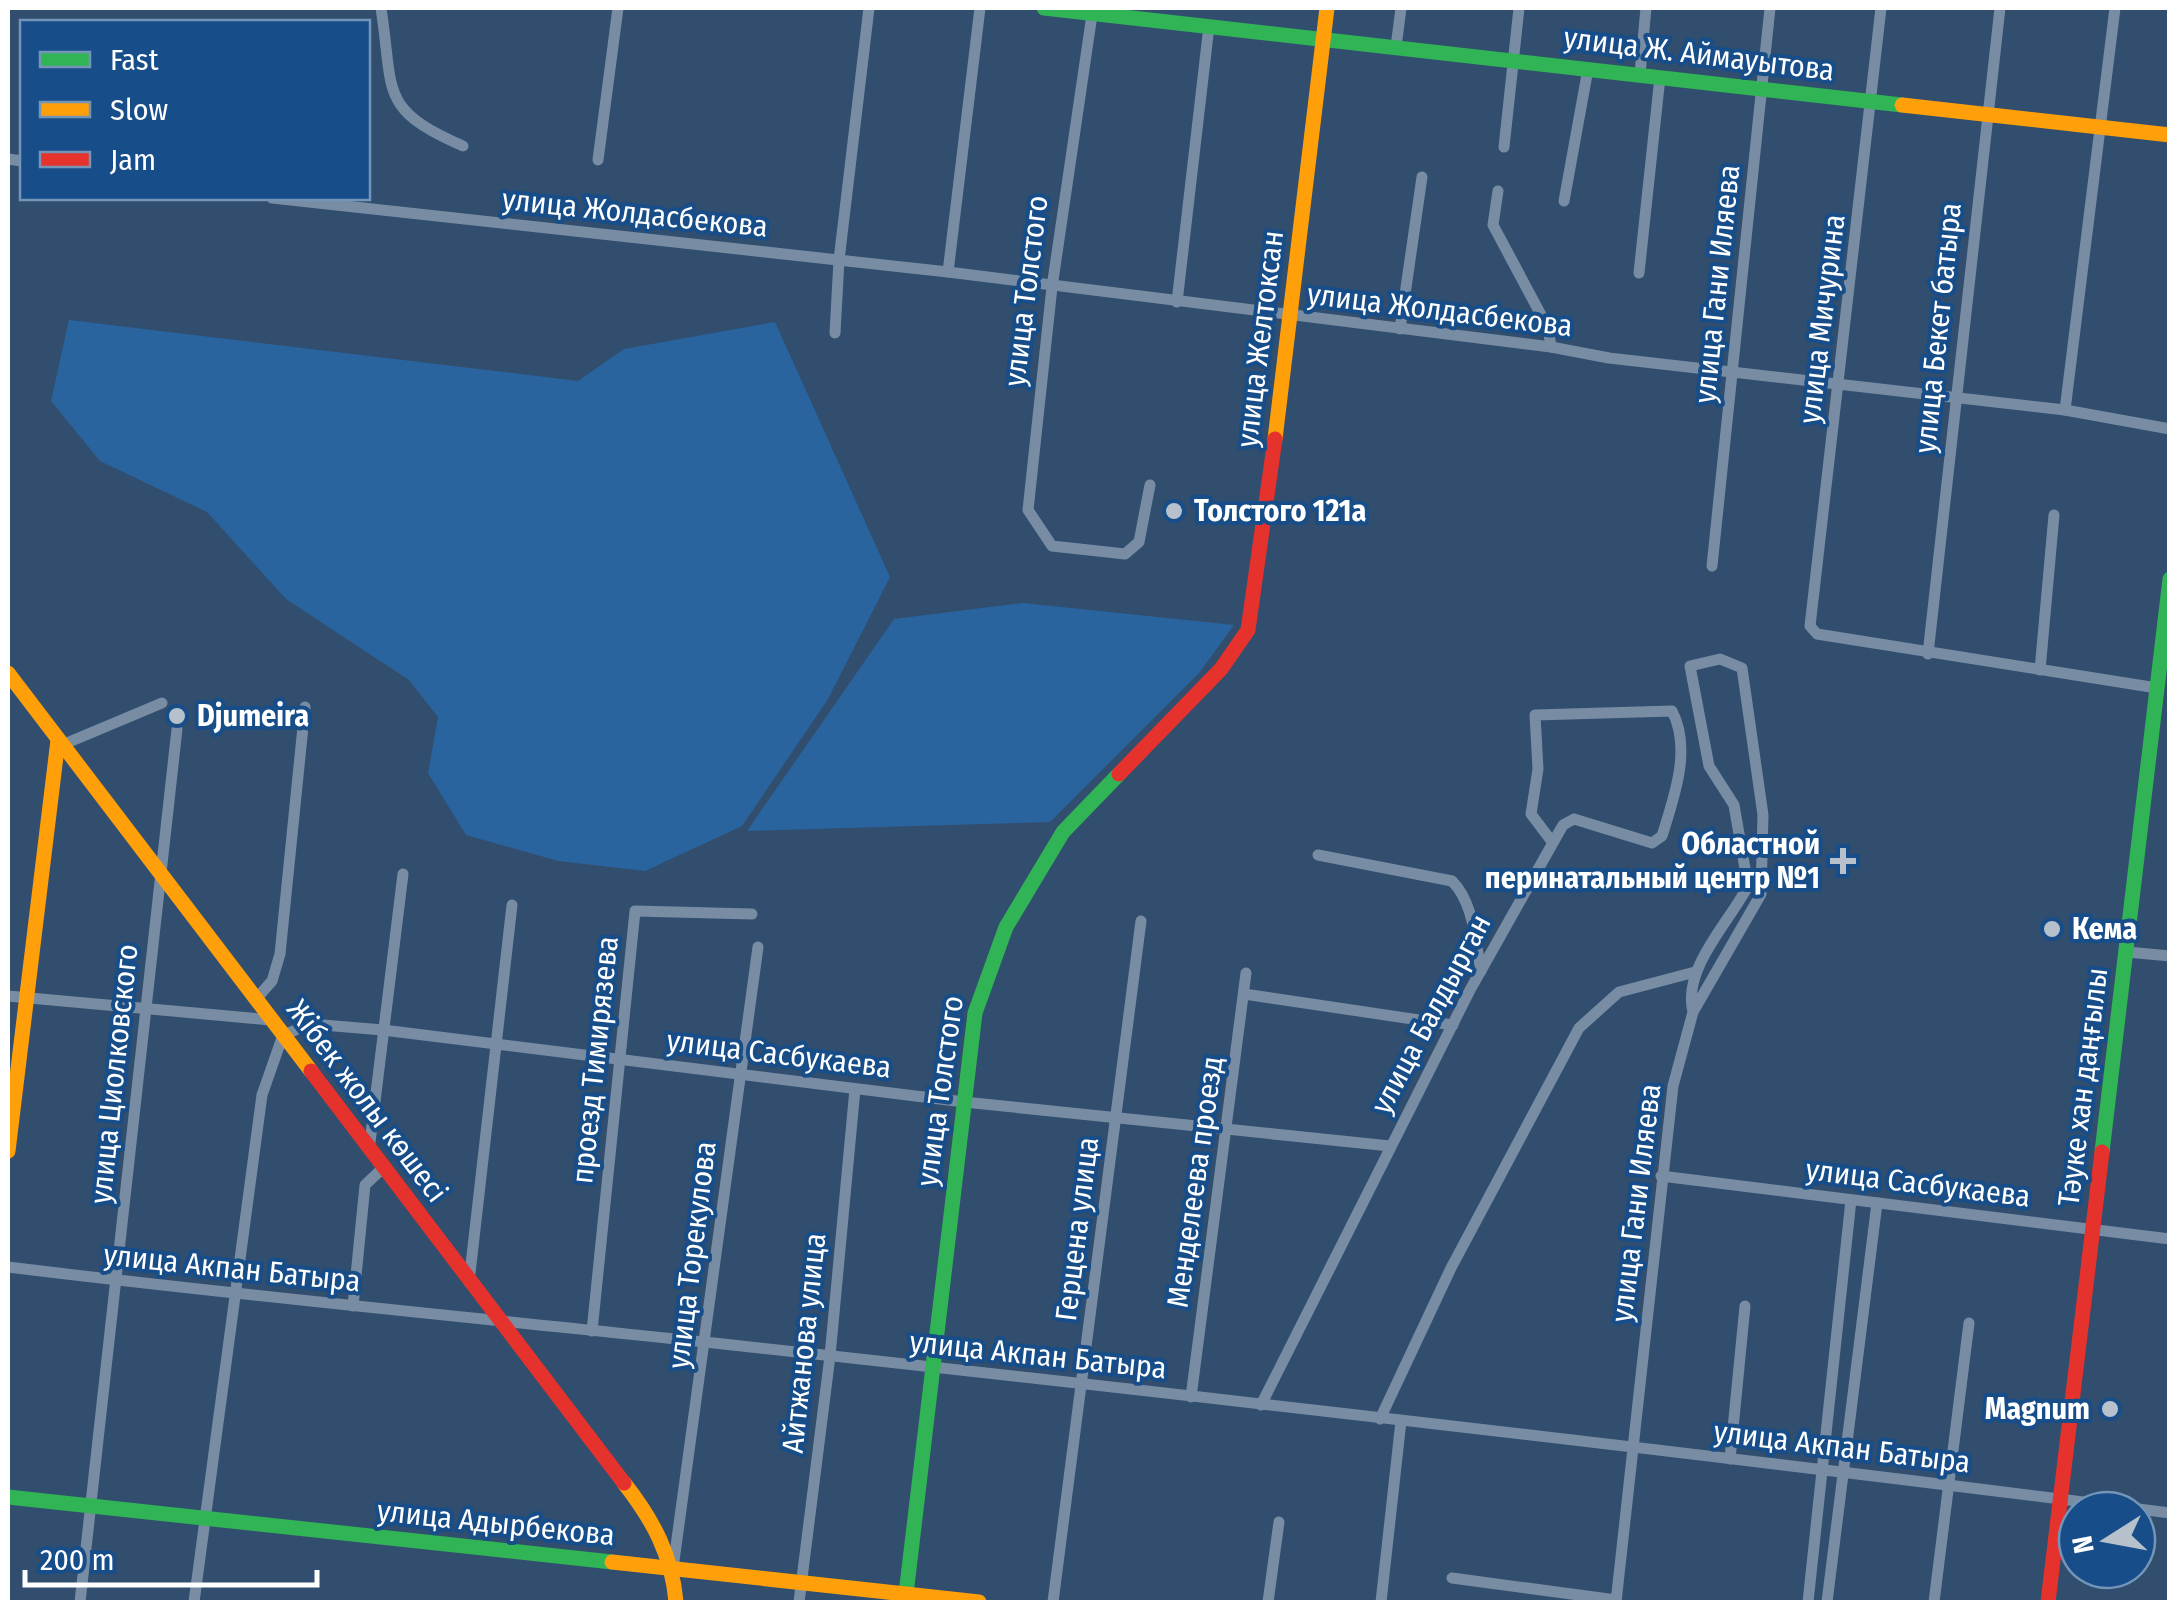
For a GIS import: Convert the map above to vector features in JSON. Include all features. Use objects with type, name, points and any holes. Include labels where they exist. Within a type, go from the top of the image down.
[{"type":"main road","name":"улица Ж. Аймауытова","points":[[1044,8],[1093,10],[2170,135]]},
{"type":"main road","name":"улица Желтоксан","points":[[1221,668],[1240,646],[1253,608],[1327,8]]},
{"type":"main road","name":"Тәуке хан даңғылы","points":[[2067,1490],[2165,666],[2170,578]]},
{"type":"main road","name":"Тәуке хан даңғылы","points":[[2130,952],[2156,688],[2170,647]]},
{"type":"main road","name":"улица Толстого","points":[[905,1598],[964,1102],[983,987],[1006,928],[1063,832],[1221,668]]},
{"type":"main road","name":"Жібек жолы көшесі","points":[[8,674],[650,1517],[673,1568],[676,1602]]},
{"type":"main road","points":[[8,1151],[60,742]]},
{"type":"main road","name":"улица Адырбекова","points":[[8,1497],[802,1582],[905,1598],[979,1602]]},
{"type":"main road","name":"Тәуке хан даңғылы","points":[[2048,1602],[2057,1551]]},
{"type":"street","points":[[382,8],[396,105],[420,127],[463,146]]},
{"type":"street","points":[[598,160],[618,8]]},
{"type":"street","points":[[835,334],[839,260],[869,8]]},
{"type":"street","points":[[948,272],[980,8]]},
{"type":"street","points":[[1396,47],[1401,8]]},
{"type":"street","points":[[1504,147],[1519,8]]},
{"type":"street","points":[[1640,74],[1646,8]]},
{"type":"street","name":"улица Гани Иляева","points":[[1712,566],[1770,8]]},
{"type":"street","name":"улица Мичурина","points":[[1881,8],[1842,382],[1809,614],[1817,634],[1928,654]]},
{"type":"street","name":"улица Бекет батыра","points":[[1928,654],[2000,8]]},
{"type":"street","points":[[2065,410],[2115,8]]},
{"type":"street","name":"улица Толстого","points":[[1093,10],[1052,287],[1028,510],[1052,546],[1125,554],[1139,542],[1150,485]]},
{"type":"street","points":[[1177,302],[1209,26]]},
{"type":"street","points":[[1564,201],[1588,68]]},
{"type":"street","points":[[1640,273],[1660,77]]},
{"type":"street","points":[[1400,328],[1422,176]]},
{"type":"street","points":[[1498,192],[1493,225],[1548,328],[1550,347]]},
{"type":"street","name":"улица Жолдасбекова","points":[[290,200],[948,272],[1550,347],[1609,358],[2065,410],[2170,428]]},
{"type":"street","points":[[2040,670],[2054,516]]},
{"type":"street","points":[[1928,654],[2156,688]]},
{"type":"street","name":"улица Гани Иляева","points":[[1616,1601],[1673,1086],[1694,1012],[1761,894],[1762,815],[1742,668],[1720,659],[1690,666],[1709,766],[1734,805],[1748,886],[1697,969]]},
{"type":"street","points":[[60,742],[162,703]]},
{"type":"street","points":[[256,999],[272,981],[280,954],[304,708]]},
{"type":"street","points":[[1672,711],[1682,733],[1677,784],[1658,842],[1574,818],[1563,825],[1553,843],[1531,814],[1538,768],[1535,715],[1672,711]]},
{"type":"street","name":"улица Циолковского","points":[[80,1602],[177,729]]},
{"type":"street","name":"улица Балдырган","points":[[1261,1405],[1390,1146],[1553,843]]},
{"type":"street","points":[[1318,855],[1452,881],[1463,892],[1481,971]]},
{"type":"street","points":[[369,1150],[403,874]]},
{"type":"street","points":[[469,1282],[512,905]]},
{"type":"street","name":"проезд Тимирязева","points":[[592,1332],[636,909],[752,914]]},
{"type":"street","name":"Герцена улица","points":[[1052,1602],[1141,921]]},
{"type":"street","name":"улица Торекулова","points":[[673,1568],[707,1342],[738,1075],[758,947]]},
{"type":"street","points":[[2130,952],[2170,956]]},
{"type":"street","points":[[1694,1012],[1688,992],[1697,969]]},
{"type":"street","points":[[1380,1418],[1451,1268],[1579,1028],[1620,992],[1697,969]]},
{"type":"street","name":"Менделеева проезд","points":[[1191,1397],[1229,1128],[1246,973]]},
{"type":"street","points":[[1244,994],[1453,1025]]},
{"type":"street","points":[[8,996],[271,1020]]},
{"type":"street","name":"улица Сасбукаева","points":[[282,1035],[311,1024],[384,1030],[964,1102],[1390,1146]]},
{"type":"street","points":[[194,1602],[262,1094],[282,1035]]},
{"type":"street","name":"Айтжанова улица","points":[[799,1602],[830,1356],[855,1089]]},
{"type":"street","points":[[352,1306],[365,1185],[383,1168]]},
{"type":"street","name":"улица Сасбукаева","points":[[1661,1176],[2170,1239]]},
{"type":"street","points":[[1808,1602],[1851,1200]]},
{"type":"street","points":[[1828,1602],[1877,1204]]},
{"type":"street","name":"улица Акпан Батыра","points":[[8,1267],[237,1296],[707,1342],[1380,1418],[2057,1499]]},
{"type":"street","points":[[1730,1458],[1746,1306]]},
{"type":"street","points":[[1934,1602],[1969,1324]]},
{"type":"street","points":[[1381,1602],[1401,1421]]},
{"type":"street","points":[[1268,1602],[1279,1522]]},
{"type":"street","points":[[1452,1578],[1616,1601]]},
{"type":"shaded area","points":[[69,320],[578,381],[624,349],[775,322],[890,577],[828,699],[742,826],[645,871],[558,861],[466,835],[428,773],[438,717],[409,680],[286,599],[207,512],[100,461],[51,401]]},
{"type":"shaded area","points":[[1023,603],[1234,625],[1199,673],[1050,822],[747,831],[894,619]]},
{"type":"traffic: fast","points":[[1044,8],[1902,105]]},
{"type":"traffic: fast","points":[[2102,1152],[2170,579]]},
{"type":"traffic: fast","points":[[906,1594],[975,1013],[1006,927],[1063,832],[1119,774]]},
{"type":"traffic: fast","points":[[8,1497],[612,1562]]},
{"type":"traffic: slow","points":[[1275,439],[1327,8]]},
{"type":"traffic: slow","points":[[1902,105],[2170,135]]},
{"type":"traffic: slow","points":[[8,673],[311,1071]]},
{"type":"traffic: slow","points":[[8,1151],[58,740]]},
{"type":"traffic: slow","points":[[624,1483],[659,1539],[676,1602]]},
{"type":"traffic: slow","points":[[612,1562],[979,1602]]},
{"type":"traffic: jam","points":[[1119,774],[1221,669],[1248,630],[1275,439]]},
{"type":"traffic: jam","points":[[311,1071],[624,1483]]},
{"type":"traffic: jam","points":[[2048,1602],[2102,1152]]},
{"type":"place","name":"Толстого 121а","points":[[1174,511]]},
{"type":"place","name":"Djumeira","points":[[177,716]]},
{"type":"place","name":"Областной перинатальный центр №1","points":[[1843,861]]},
{"type":"place","name":"Кема","points":[[2052,929]]},
{"type":"place","name":"Magnum","points":[[2110,1409]]}]
